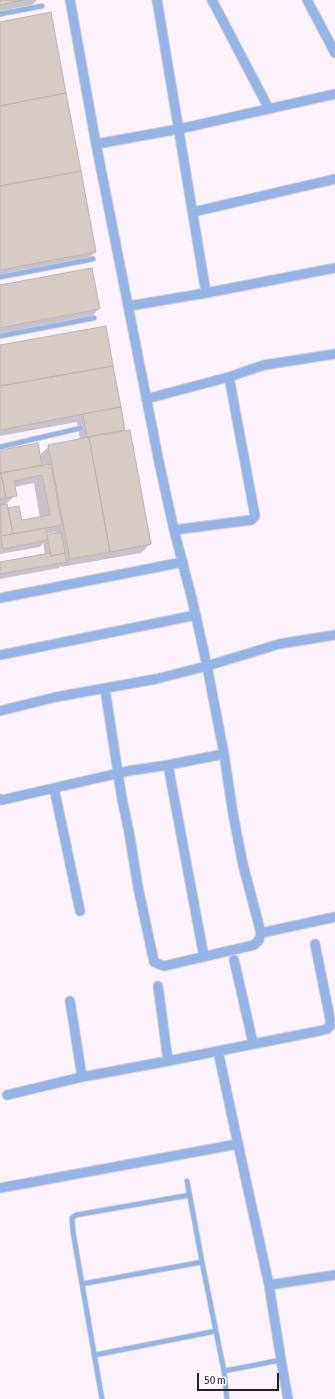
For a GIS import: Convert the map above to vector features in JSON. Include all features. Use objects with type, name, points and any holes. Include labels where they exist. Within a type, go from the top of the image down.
[{"type":"street","points":[[70,0],[96,144],[129,306],[146,399],[174,530],[196,615],[207,666],[243,864],[261,933],[259,940],[254,945],[164,966],[154,962],[138,887],[122,799],[105,689]]},
{"type":"street","points":[[157,0],[206,293]]},
{"type":"street","points":[[212,0],[269,109]]},
{"type":"street","points":[[306,0],[335,53]]},
{"type":"street","points":[[96,144],[179,129],[335,94]]},
{"type":"street","points":[[193,212],[335,179]]},
{"type":"street","points":[[129,306],[335,268]]},
{"type":"street","points":[[146,399],[229,377],[264,365],[335,354]]},
{"type":"street","points":[[174,530],[251,520],[255,516],[229,377]]},
{"type":"street","points":[[0,598],[183,562]]},
{"type":"street","points":[[0,655],[196,615]]},
{"type":"street","points":[[0,711],[56,697],[156,679],[207,666],[279,644],[335,635]]},
{"type":"street","points":[[0,799],[2,800],[118,773],[224,754]]},
{"type":"street","points":[[168,765],[204,957]]},
{"type":"street","points":[[54,788],[80,911]]},
{"type":"street","points":[[261,933],[335,917]]},
{"type":"street","points":[[7,1095],[82,1077],[319,1031],[330,1026],[330,1019],[315,944]]},
{"type":"street","points":[[234,960],[252,1043]]},
{"type":"street","points":[[158,986],[168,1061]]},
{"type":"street","points":[[70,1001],[82,1077]]},
{"type":"street","points":[[218,1051],[269,1285],[280,1360],[288,1399]]},
{"type":"street","points":[[0,1188],[238,1144]]},
{"type":"street","points":[[269,1285],[335,1275]]},
{"type":"lane","points":[[0,14],[42,6]]},
{"type":"lane","points":[[0,277],[93,259]]},
{"type":"lane","points":[[0,336],[94,318]]},
{"type":"lane","points":[[0,447],[81,428]]},
{"type":"lane","points":[[187,1181],[224,1371],[227,1399]]},
{"type":"lane","points":[[102,1399],[82,1284],[72,1221],[73,1217],[76,1215],[190,1195]]},
{"type":"lane","points":[[82,1284],[202,1262]]},
{"type":"lane","points":[[95,1355],[216,1330]]},
{"type":"lane","points":[[224,1371],[280,1360]]},
{"type":"building","points":[[0,0],[24,0],[0,5]]},
{"type":"building","points":[[51,12],[66,93],[0,106],[0,22]]},
{"type":"building","points":[[66,93],[81,171],[0,186],[0,106]]},
{"type":"building","points":[[81,171],[96,252],[0,270],[0,186]]},
{"type":"building","points":[[92,268],[100,309],[0,328],[0,285]]},
{"type":"building","points":[[106,326],[113,366],[0,386],[0,345]]},
{"type":"building","points":[[113,366],[121,407],[0,430],[0,386]]},
{"type":"building","points":[[121,407],[125,430],[87,437],[83,414]]},
{"type":"building","points":[[130,430],[151,544],[110,552],[89,437]]},
{"type":"building","points":[[89,437],[110,552],[70,559],[48,445]]},
{"type":"building","points":[[38,443],[42,465],[0,473],[0,450]]},
{"type":"building","points":[[51,464],[62,525],[13,534],[8,508],[19,506],[22,520],[50,515],[42,475],[14,481],[17,496],[6,498],[1,473]]},
{"type":"building","points":[[0,473],[6,498],[0,499]]},
{"type":"building","points":[[7,504],[13,534],[1,536],[0,505]]},
{"type":"building","points":[[45,528],[48,540],[3,549],[1,536]]},
{"type":"building","points":[[61,532],[65,553],[51,556],[47,535]]},
{"type":"building","points":[[50,553],[51,556],[65,553],[67,562],[0,574],[0,562]]}]
